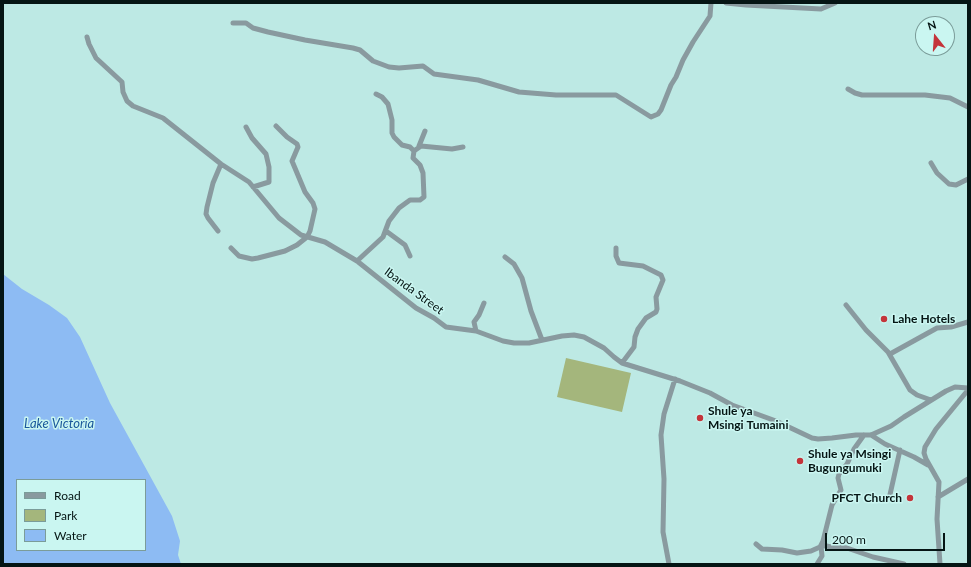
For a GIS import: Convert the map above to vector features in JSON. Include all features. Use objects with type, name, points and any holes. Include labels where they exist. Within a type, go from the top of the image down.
[{"type":"street","points":[[233,23],[246,23],[253,28],[268,32],[353,48],[360,50],[373,61],[390,67],[404,68],[423,66],[434,74],[478,80],[519,92],[556,95],[616,95],[651,117],[658,114],[661,110],[683,60],[710,16],[711,3]]},
{"type":"street","points":[[726,3],[820,9],[834,3]]},
{"type":"street","name":"Ibanda Street","points":[[88,37],[88,44],[96,58],[122,82],[123,92],[127,101],[133,106],[163,118],[222,164],[249,182],[280,218],[301,235],[325,242],[357,261],[416,308],[446,327],[476,331],[502,341],[514,343],[529,343],[568,336],[584,337],[604,348],[622,362],[675,379],[710,393],[732,405],[776,421],[812,438],[824,439],[871,435]]},
{"type":"street","points":[[848,89],[862,95],[925,95],[950,98],[968,107]]},
{"type":"street","points":[[376,94],[388,104],[392,120],[392,133],[394,137],[402,145],[410,147],[414,151]]},
{"type":"street","points":[[231,248],[239,256],[252,259],[258,258],[285,251],[297,245],[307,237],[310,231],[315,209],[313,202],[305,192],[293,166],[292,160],[298,147],[297,144],[276,126]]},
{"type":"street","points":[[246,127],[252,138],[266,154],[269,167],[269,182],[254,188]]},
{"type":"street","points":[[357,261],[380,239],[386,231],[392,216],[402,205],[410,200],[420,200],[424,197],[423,173],[420,165],[414,158],[414,151],[419,146],[425,131]]},
{"type":"street","points":[[419,146],[452,149],[463,147]]},
{"type":"street","points":[[931,163],[937,173],[949,184],[956,185],[968,179]]},
{"type":"street","points":[[218,231],[208,218],[207,207],[213,183],[222,164]]},
{"type":"street","points":[[386,231],[405,245],[410,256]]},
{"type":"street","points":[[380,239],[391,234]]},
{"type":"street","points":[[616,248],[616,256],[619,263],[643,266],[661,275],[663,280],[656,297],[656,312],[646,318],[638,329],[634,347],[622,362]]},
{"type":"street","points":[[505,257],[514,264],[522,278],[531,311],[542,340]]},
{"type":"street","points":[[476,331],[474,322],[478,317],[484,303]]},
{"type":"street","points":[[846,304],[866,330],[890,354],[910,390],[917,395],[931,400]]},
{"type":"street","points":[[890,354],[937,328],[950,327],[968,322]]},
{"type":"street","points":[[669,564],[663,532],[664,479],[661,454],[661,435],[664,414],[675,379]]},
{"type":"street","points":[[871,435],[891,426],[953,387],[968,389]]},
{"type":"street","points":[[940,564],[937,518],[939,482],[928,465],[924,453],[925,447],[936,429],[968,389]]},
{"type":"street","points":[[817,564],[822,556],[821,545],[832,504],[841,490],[838,478],[839,474],[847,464],[864,435]]},
{"type":"street","points":[[871,435],[885,444],[928,465]]},
{"type":"street","points":[[889,499],[900,450]]},
{"type":"street","points":[[938,497],[968,479]]},
{"type":"street","points":[[756,544],[762,549],[782,550],[797,553],[817,549],[821,545]]},
{"type":"street","points":[[821,545],[847,548],[874,558],[904,564]]},
{"type":"green space","points":[[566,358],[631,373],[622,412],[557,397]]},
{"type":"water","name":"Lake Victoria","points":[[3,274],[22,289],[67,318],[80,337],[110,403],[172,516],[180,541],[178,555],[181,564],[3,564]]},
{"type":"place","name":"Lahe Hotels","points":[[884,319]]},
{"type":"place","name":"Shule ya Msingi Tumaini","points":[[700,418]]},
{"type":"place","name":"Shule ya Msingi Bugungumuki","points":[[800,461]]},
{"type":"place","name":"PFCT Church","points":[[910,498]]}]
